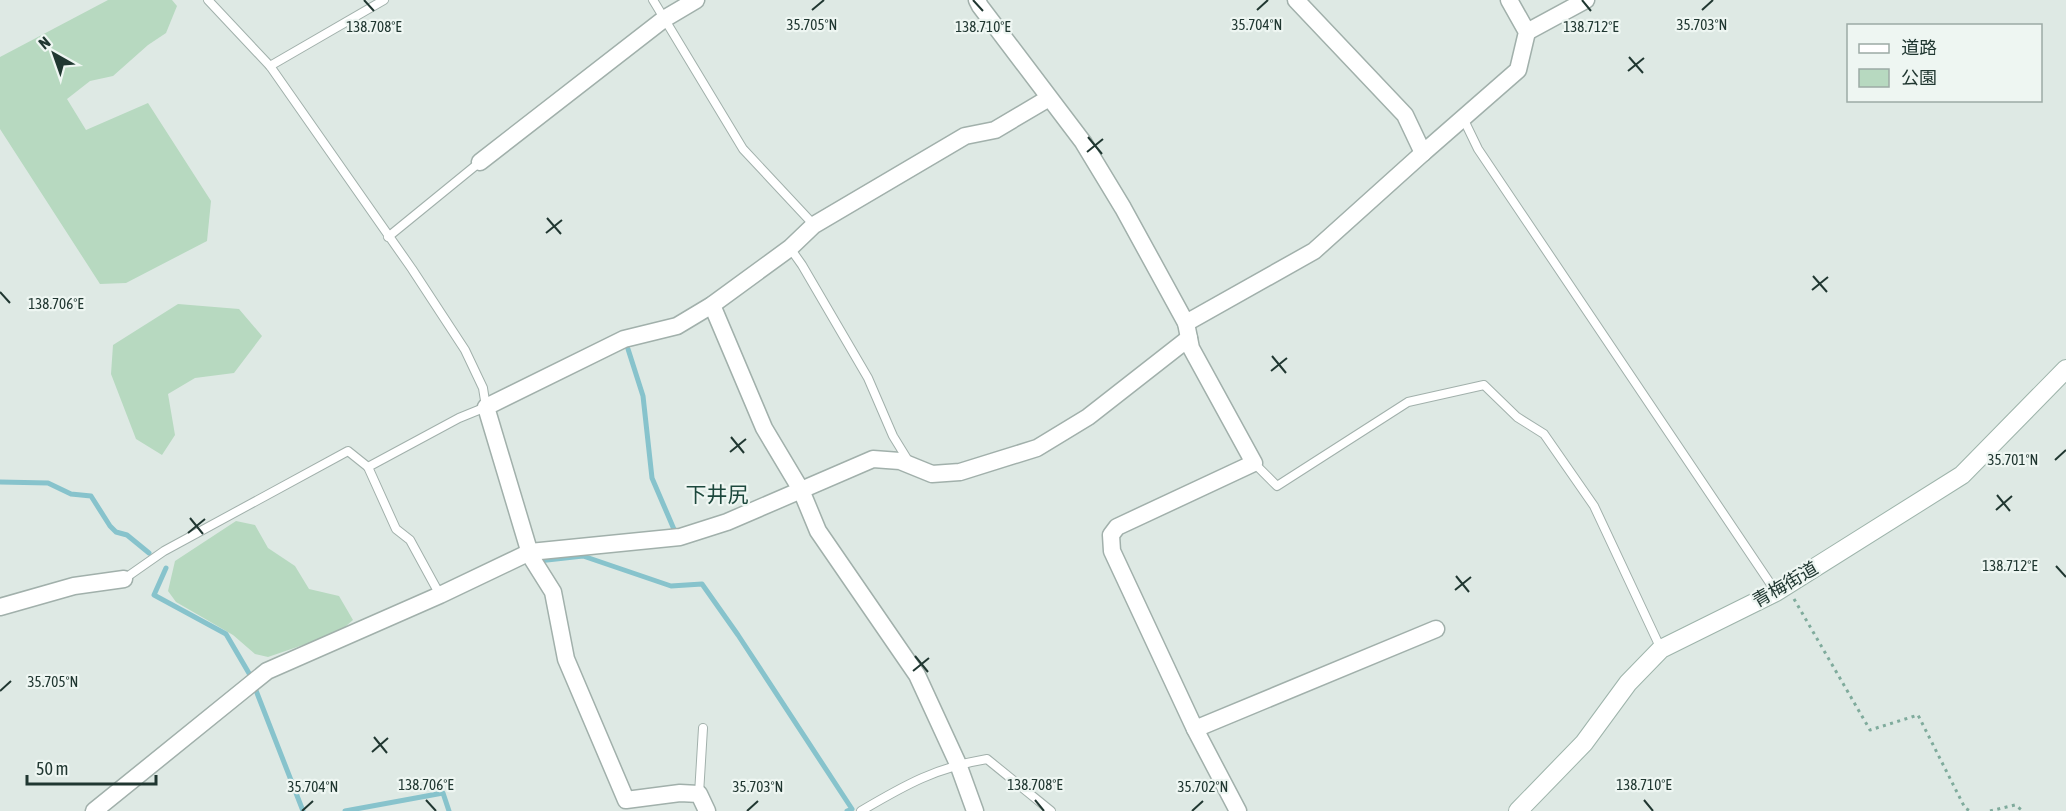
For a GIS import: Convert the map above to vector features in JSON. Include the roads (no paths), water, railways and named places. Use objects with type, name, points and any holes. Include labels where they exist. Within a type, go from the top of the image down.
[{"type":"main road","name":"青梅街道","points":[[1526,808],[1584,743],[1628,683],[1661,649],[1781,589],[1962,475],[2066,369]]},
{"type":"street","points":[[480,162],[664,18],[696,0]]},
{"type":"street","points":[[977,0],[1089,151],[1124,208],[1188,330],[1191,348],[1254,463],[1118,527],[1111,535],[1112,551],[1195,729],[1238,811]]},
{"type":"street","points":[[1296,0],[1405,115],[1423,153]]},
{"type":"street","points":[[94,811],[238,692],[267,671],[531,554],[680,537],[727,522],[873,459],[900,461],[932,474],[960,472],[1037,448],[1088,417],[1188,330],[1314,251],[1518,70],[1527,32],[1509,0]]},
{"type":"street","points":[[1527,32],[1586,0]]},
{"type":"street","points":[[707,811],[699,794],[680,793],[627,806],[566,659],[553,592],[531,554],[486,406],[624,339],[677,326],[712,305],[790,248],[814,225],[965,136],[995,130],[1049,98]]},
{"type":"street","points":[[712,305],[764,428],[801,490],[818,531],[917,675],[958,764],[975,811]]},
{"type":"street","points":[[0,607],[74,586],[124,579]]},
{"type":"street","points":[[1195,729],[1436,629]]},
{"type":"lane","points":[[208,0],[270,66],[412,269],[465,350],[483,388],[486,406],[368,467]]},
{"type":"lane","points":[[270,66],[384,0]]},
{"type":"lane","points":[[653,0],[743,149],[814,225]]},
{"type":"lane","points":[[1463,118],[1478,149],[1781,589]]},
{"type":"lane","points":[[388,237],[480,162]]},
{"type":"lane","points":[[790,248],[868,378],[893,435],[912,466]]},
{"type":"lane","points":[[1254,463],[1277,486],[1408,402],[1484,386],[1517,417],[1544,434],[1594,506],[1661,649]]},
{"type":"lane","points":[[124,579],[164,551],[348,451],[368,467],[396,529],[410,540],[440,595]]},
{"type":"lane","points":[[699,794],[703,728]]},
{"type":"lane","points":[[861,811],[907,784],[958,764],[987,759],[1051,811]]},
{"type":"waterway","points":[[628,349],[643,396],[652,478],[676,534]]},
{"type":"waterway","points":[[0,482],[48,483],[71,494],[91,496],[116,532],[127,535],[149,553]]},
{"type":"waterway","points":[[538,561],[583,556],[671,586],[702,584],[852,809],[847,811]]},
{"type":"waterway","points":[[166,568],[154,595],[226,634],[250,675],[303,811]]},
{"type":"waterway","points":[[345,811],[443,793],[449,811]]},
{"type":"district","name":"下井尻","points":[[717,494]]}]
